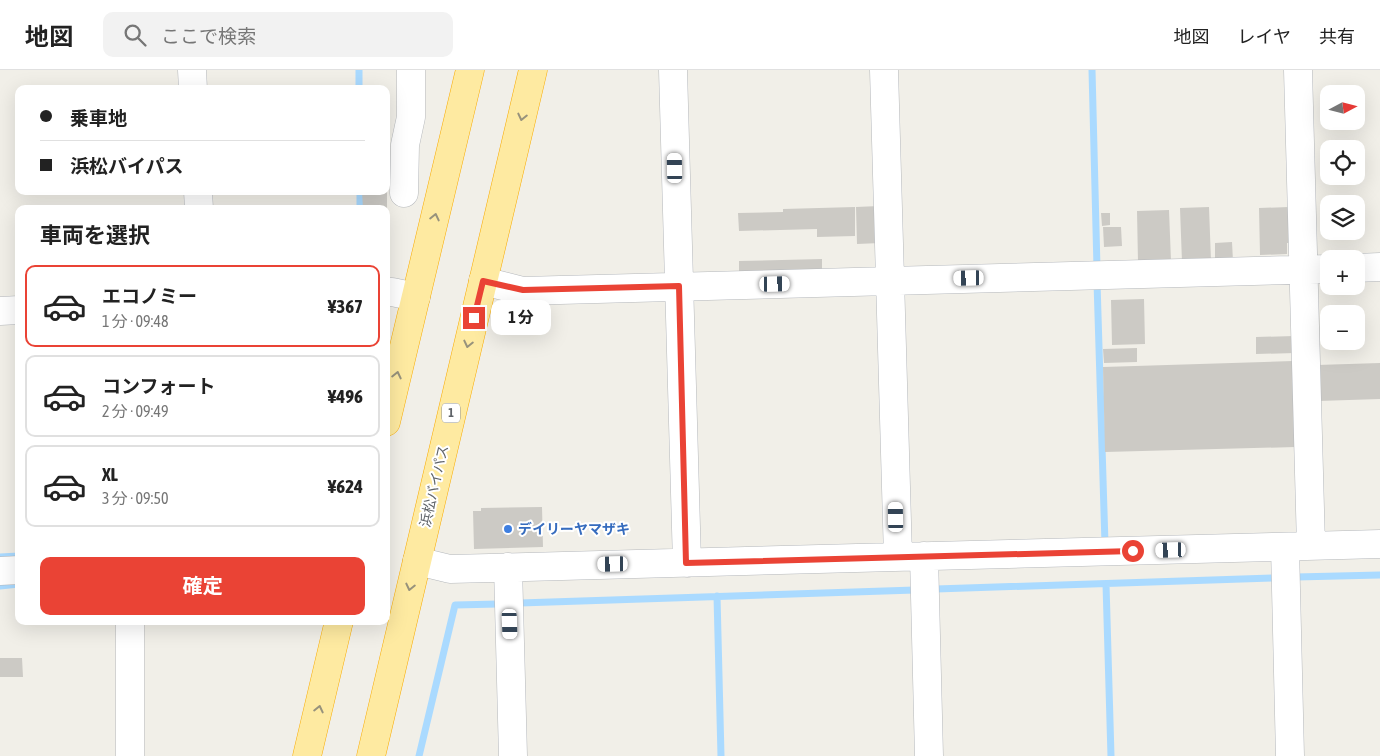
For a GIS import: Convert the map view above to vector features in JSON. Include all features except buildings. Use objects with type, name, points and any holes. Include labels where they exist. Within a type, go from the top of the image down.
[{"type":"highway","points":[[390,405],[470,70]]},
{"type":"highway","name":"浜松バイパス","points":[[371,756],[533,70]]},
{"type":"highway","points":[[307,756],[338,625]]},
{"type":"highway","points":[[365,756],[376,730]]},
{"type":"street","points":[[192,70],[193,85]]},
{"type":"street","points":[[404,193],[405,145],[410,117],[411,70]]},
{"type":"street","points":[[673,70],[686,563]]},
{"type":"street","points":[[884,70],[898,557]]},
{"type":"street","points":[[1290,756],[1298,546],[1316,269],[1298,70]]},
{"type":"street","points":[[1365,268],[1380,268]]},
{"type":"street","points":[[483,281],[523,290],[1316,269]]},
{"type":"street","points":[[390,292],[416,298]]},
{"type":"street","points":[[0,311],[15,310]]},
{"type":"street","points":[[417,561],[450,569],[1380,544]]},
{"type":"street","points":[[924,556],[930,756]]},
{"type":"street","points":[[508,567],[513,756]]},
{"type":"street","points":[[0,571],[15,570]]},
{"type":"street","points":[[130,625],[130,756]]},
{"type":"waterway","points":[[359,70],[359,85]]},
{"type":"waterway","points":[[1092,70],[1097,268]]},
{"type":"waterway","points":[[360,195],[360,205]]},
{"type":"waterway","points":[[1097,282],[1105,544]]},
{"type":"waterway","points":[[0,557],[15,556]]},
{"type":"waterway","points":[[1296,577],[1380,575]]},
{"type":"waterway","points":[[936,589],[1275,578]]},
{"type":"waterway","points":[[0,586],[15,584]]},
{"type":"waterway","points":[[1106,584],[1111,756]]},
{"type":"waterway","points":[[520,603],[915,590]]},
{"type":"waterway","points":[[717,596],[721,756]]},
{"type":"waterway","points":[[419,756],[455,605],[498,604]]},
{"type":"place","name":"デイリーヤマザキ","points":[[508,529]]},
{"type":"route","points":[[474,318],[483,281],[523,290],[679,286],[686,563],[1133,551]]}]
